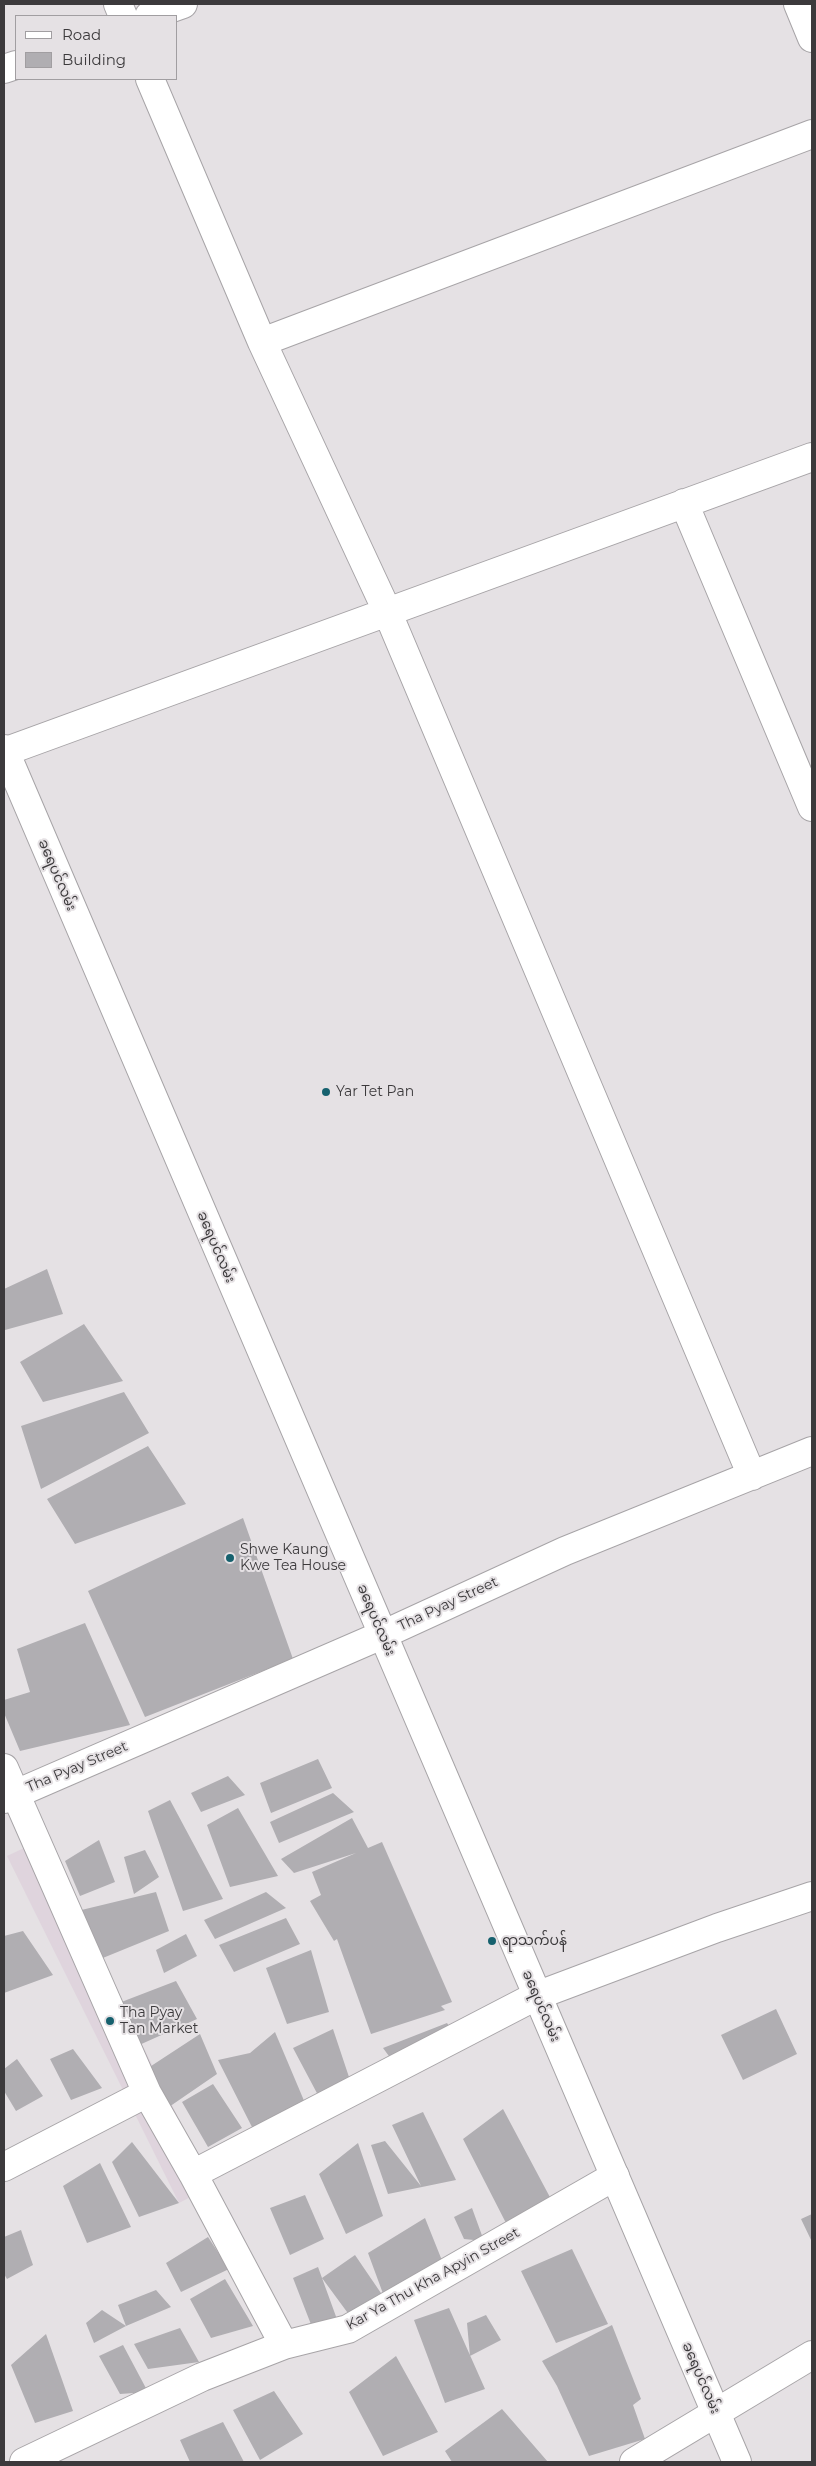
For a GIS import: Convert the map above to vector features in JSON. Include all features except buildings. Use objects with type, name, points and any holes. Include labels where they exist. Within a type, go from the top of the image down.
[{"type":"street","points":[[152,15],[183,4]]},
{"type":"street","points":[[798,4],[812,38]]},
{"type":"street","points":[[150,80],[262,342],[387,611],[752,1476]]},
{"type":"street","points":[[262,342],[812,134]]},
{"type":"street","points":[[4,751],[812,457]]},
{"type":"street","points":[[684,504],[812,807]]},
{"type":"street","name":"ခရေပင်လမ်း","points":[[4,751],[737,2462]]},
{"type":"street","name":"Tha Pyay Street","points":[[9,1796],[382,1635],[565,1550],[812,1451]]},
{"type":"street","points":[[4,1768],[9,1796],[147,2093],[193,2174],[284,2346]]},
{"type":"street","points":[[193,2174],[536,1996],[717,1928],[812,1896]]},
{"type":"street","points":[[4,2167],[147,2093]]},
{"type":"street","name":"Kar Ya Thu Kha Apyin Street","points":[[24,2462],[202,2377],[284,2346],[348,2329],[615,2176]]},
{"type":"street","points":[[634,2462],[812,2354]]},
{"type":"shaded area","name":"Tha Pyay Tan Market","points":[[41,1840],[212,2186],[179,2203],[7,1856]]},
{"type":"place","name":"Yar Tet Pan","points":[[326,1092]]},
{"type":"place","name":"Shwe Kaung Kwe Tea House","points":[[230,1558]]},
{"type":"place","name":"ရာသက်ပန်","points":[[492,1941]]},
{"type":"place","name":"Tha Pyay Tan Market","points":[[110,2021]]}]
